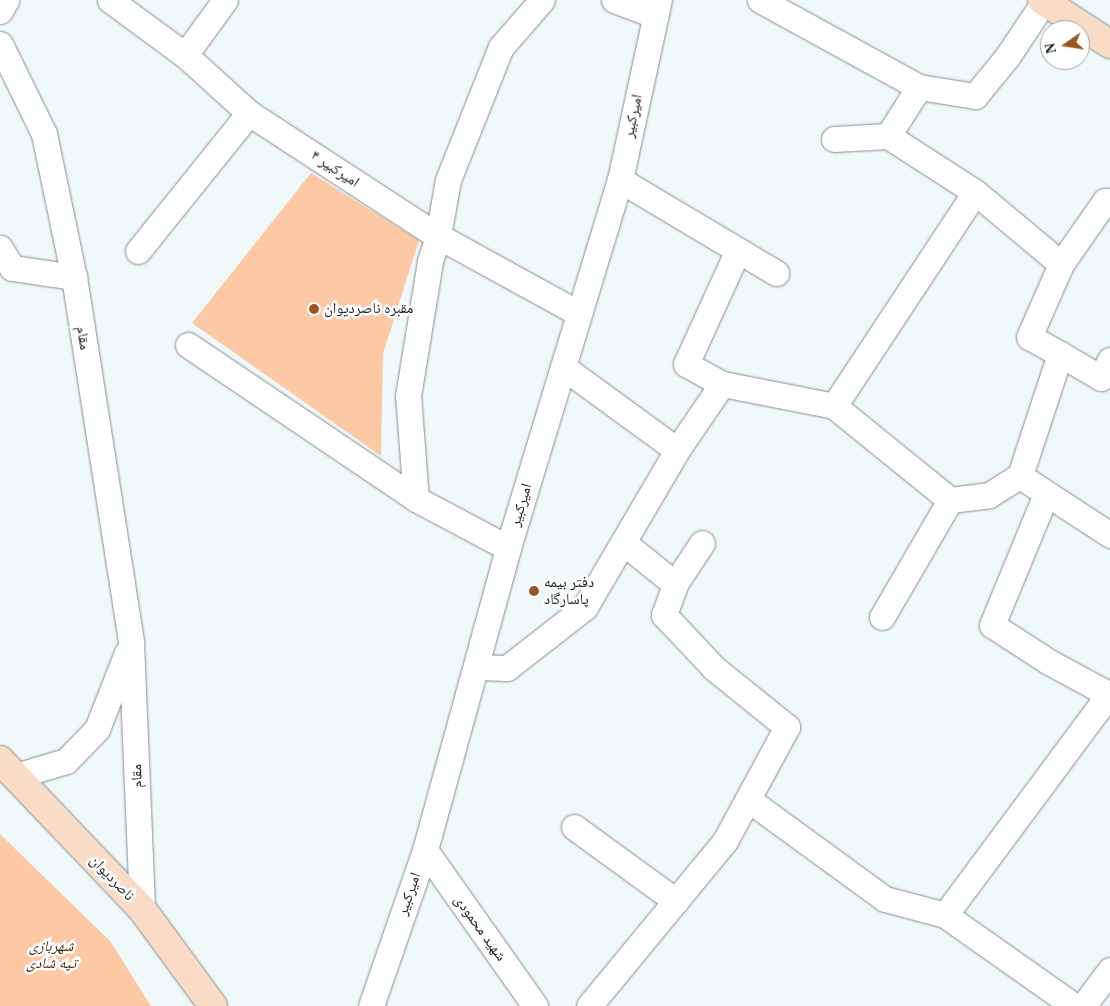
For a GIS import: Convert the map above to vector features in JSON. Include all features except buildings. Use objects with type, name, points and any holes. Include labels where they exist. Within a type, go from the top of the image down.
[{"type":"main road","points":[[1043,0],[1110,44]]},
{"type":"main road","name":"ناصردیوان","points":[[8,768],[142,910],[213,1006]]},
{"type":"street","points":[[0,11],[6,0]]},
{"type":"street","name":"امیرکبیر ۴","points":[[110,0],[185,55],[249,113],[438,236],[578,313]]},
{"type":"street","points":[[185,55],[225,0]]},
{"type":"street","points":[[416,499],[408,396],[430,260],[438,236],[448,180],[501,47],[542,0]]},
{"type":"street","points":[[614,0],[656,7]]},
{"type":"street","points":[[760,0],[918,87],[975,96],[1007,57],[1043,0]]},
{"type":"street","name":"امیرکبیر","points":[[371,1006],[424,850],[477,667],[508,548],[620,180],[656,7]]},
{"type":"street","name":"مقام","points":[[0,44],[44,134],[74,277],[131,643],[142,910]]},
{"type":"street","points":[[888,136],[918,87]]},
{"type":"street","points":[[138,251],[249,113]]},
{"type":"street","points":[[834,138],[888,136],[975,192],[1061,264]]},
{"type":"street","points":[[620,180],[776,273]]},
{"type":"street","points":[[834,406],[975,192]]},
{"type":"street","points":[[1110,201],[1105,201],[1061,264],[1029,337],[1102,378],[1110,360]]},
{"type":"street","points":[[738,250],[686,364],[722,384],[834,406],[950,500],[989,495],[1020,476],[1060,354]]},
{"type":"street","points":[[4,265],[74,277]]},
{"type":"street","points":[[188,345],[416,499],[508,548]]},
{"type":"street","points":[[563,367],[677,450]]},
{"type":"street","points":[[477,667],[507,668],[585,608],[677,450],[722,384]]},
{"type":"street","points":[[1020,476],[1110,535]]},
{"type":"street","points":[[944,915],[1109,694],[1049,662],[992,625],[1046,494]]},
{"type":"street","points":[[882,616],[950,500]]},
{"type":"street","points":[[624,543],[675,584]]},
{"type":"street","points":[[589,1006],[726,841],[787,728],[714,668],[664,615],[675,584],[702,543]]},
{"type":"street","points":[[8,768],[66,761],[97,729],[131,643]]},
{"type":"street","points":[[749,800],[885,899],[944,915],[1074,1006]]},
{"type":"street","points":[[574,827],[676,901]]},
{"type":"street","name":"شهید محمودی","points":[[424,850],[535,1006]]},
{"type":"street","points":[[1083,1006],[1110,970]]},
{"type":"green space","points":[[311,173],[419,240],[383,354],[381,456],[192,323]]},
{"type":"green space","name":"شهربازی تپه شادی","points":[[0,834],[110,941],[151,1006],[0,1006]]},
{"type":"place","name":"مقبره ناصردیوان","points":[[314,309]]},
{"type":"place","name":"دفتر بیمه پاسارگاد","points":[[534,591]]}]
